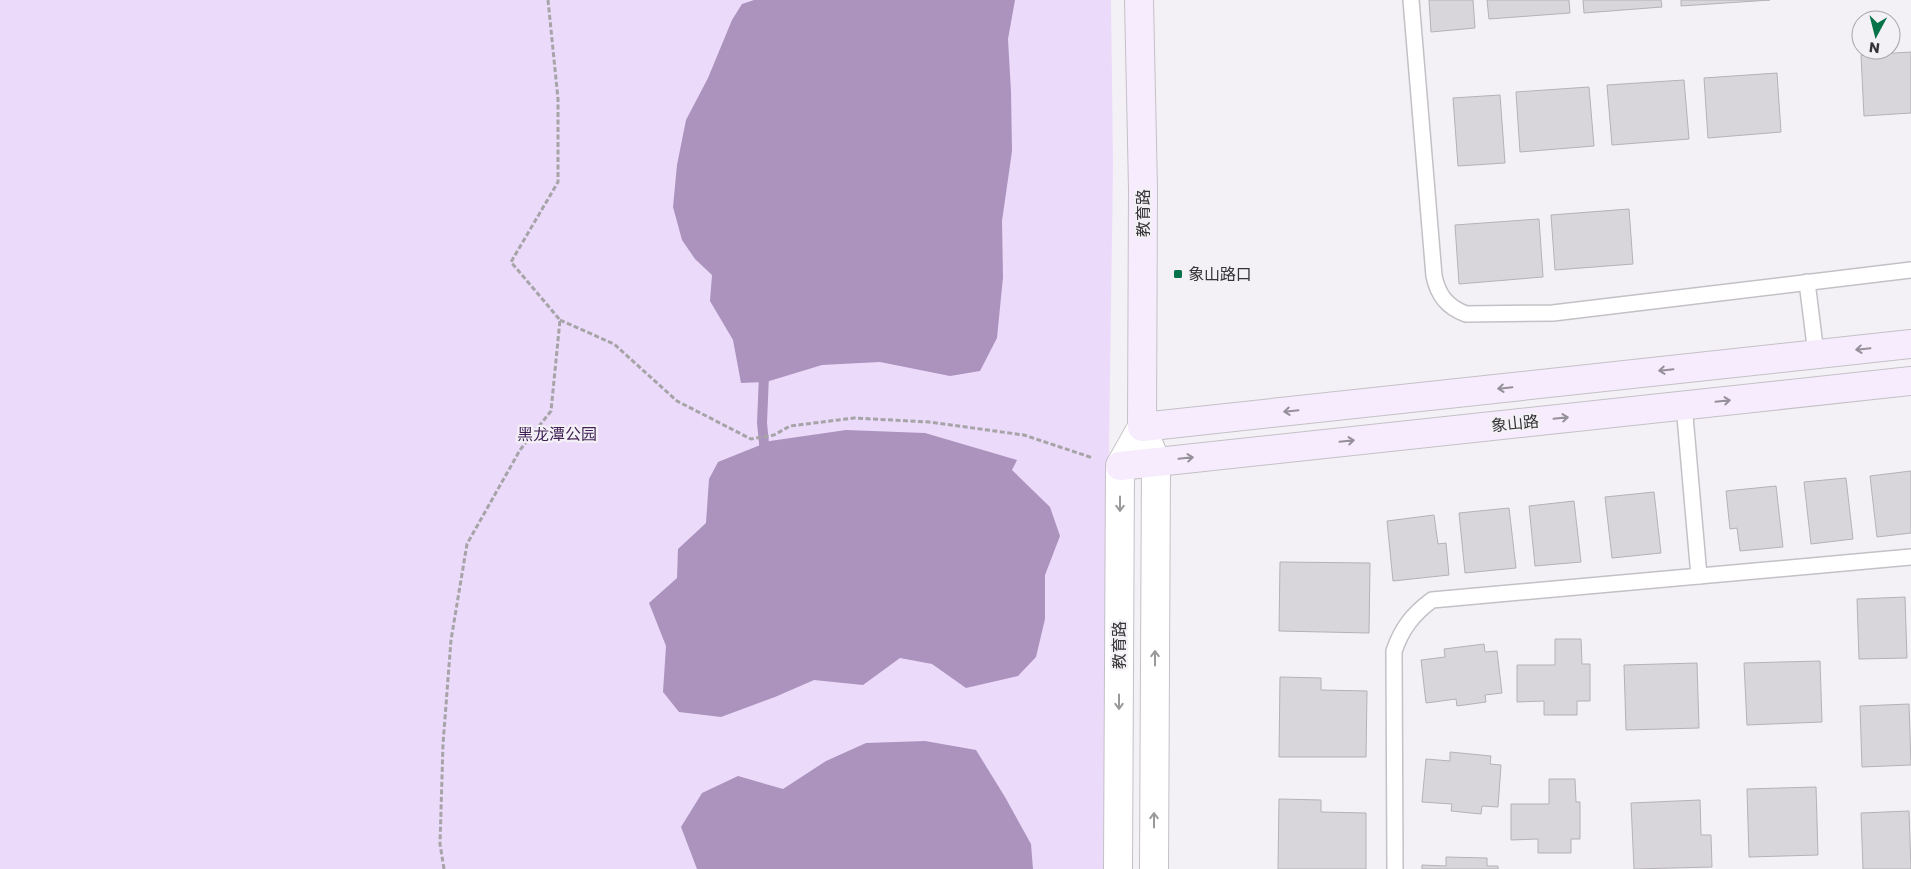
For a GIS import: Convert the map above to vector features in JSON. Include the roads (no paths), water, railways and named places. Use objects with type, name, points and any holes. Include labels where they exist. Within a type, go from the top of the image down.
[{"type":"main road","name":"教育路","points":[[1139,0],[1143,189],[1142,427]]},
{"type":"main road","points":[[1142,427],[1911,344]]},
{"type":"main road","name":"象山路","points":[[1120,466],[1911,380]]},
{"type":"street","name":"教育路","points":[[1142,427],[1156,462],[1154,869]]},
{"type":"street","name":"教育路","points":[[1118,869],[1120,466],[1142,427]]},
{"type":"lane","points":[[1411,0],[1434,276],[1436,287],[1448,304],[1466,314],[1553,313],[1911,270]]},
{"type":"lane","points":[[1807,282],[1816,354]]},
{"type":"lane","points":[[1684,405],[1699,576]]},
{"type":"lane","points":[[1395,869],[1394,651],[1399,636],[1407,622],[1432,600],[1911,558]]},
{"type":"waterway","points":[[764,375],[762,423],[765,453]]},
{"type":"place","name":"象山路口","points":[[1178,274]]},
{"type":"park label","name":"黑龙潭公园","points":[[557,434]]}]
